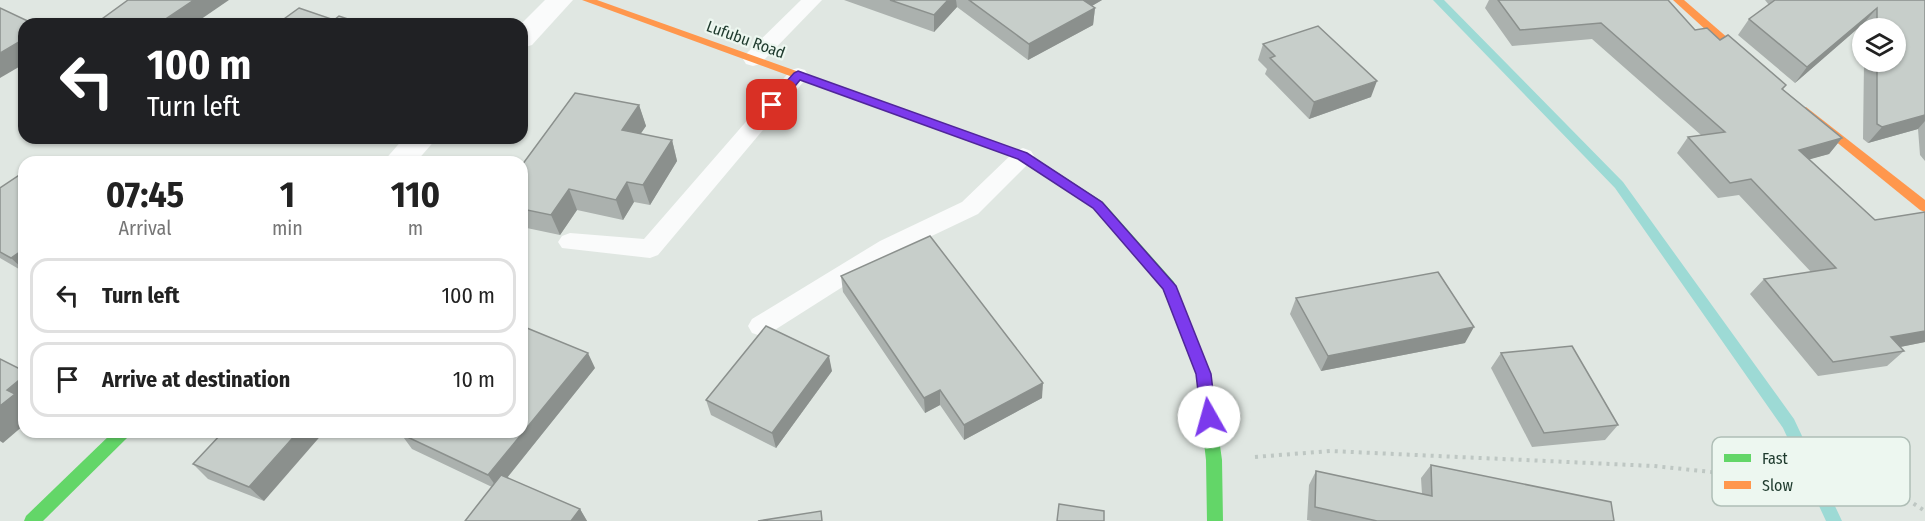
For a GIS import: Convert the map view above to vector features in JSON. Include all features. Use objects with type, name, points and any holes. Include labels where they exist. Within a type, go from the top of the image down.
[{"type":"street","points":[[528,33],[560,0]]},
{"type":"street","name":"Lufubu Road","points":[[587,0],[1023,156],[1098,205],[1169,286],[1203,374],[1214,460],[1215,521]]},
{"type":"street","points":[[1677,0],[1762,74]]},
{"type":"street","points":[[1799,105],[1925,207]]},
{"type":"street","points":[[404,156],[416,144]]},
{"type":"street","points":[[32,521],[117,438]]},
{"type":"lane","points":[[753,59],[812,0]]},
{"type":"lane","points":[[570,242],[650,249],[798,75]]},
{"type":"lane","points":[[761,326],[888,247],[970,208],[1023,156]]},
{"type":"path","points":[[1214,460],[1330,451],[1654,466],[1712,472]]},
{"type":"path","points":[[1910,501],[1925,511]]},
{"type":"building","points":[[128,0],[194,0],[167,18],[103,18]]},
{"type":"building","points":[[890,0],[948,0],[934,15]]},
{"type":"building","points":[[969,0],[1083,0],[1095,8],[1029,44]]},
{"type":"building","points":[[1498,0],[1668,0],[1695,30],[1707,28],[1720,40],[1728,35],[1786,85],[1782,89],[1842,138],[1799,150],[1875,220],[1925,212],[1925,331],[1891,337],[1904,351],[1833,362],[1764,279],[1836,268],[1751,179],[1730,183],[1688,137],[1725,132],[1601,23],[1520,30]]},
{"type":"building","points":[[1775,0],[1925,0],[1925,115],[1882,127],[1877,124],[1877,72],[1906,72],[1906,18],[1877,18],[1877,8],[1865,18],[1852,18],[1852,29],[1807,67],[1749,19]]},
{"type":"building","points":[[0,8],[21,18],[18,18],[18,42],[0,53]]},
{"type":"building","points":[[299,8],[328,18],[285,18]]},
{"type":"building","points":[[1318,26],[1377,81],[1314,102],[1270,58],[1275,56],[1263,44]]},
{"type":"building","points":[[575,93],[639,105],[622,130],[672,140],[643,185],[627,182],[616,200],[569,189],[551,215],[528,210],[528,157]]},
{"type":"building","points":[[18,176],[18,253],[11,258],[0,252],[0,188]]},
{"type":"building","points":[[930,236],[1043,383],[964,425],[940,390],[924,398],[841,276]]},
{"type":"building","points":[[1438,272],[1474,327],[1328,356],[1296,298]]},
{"type":"building","points":[[766,326],[829,356],[772,433],[706,400]]},
{"type":"building","points":[[528,328],[588,353],[528,426]]},
{"type":"building","points":[[1572,346],[1618,425],[1544,433],[1501,353]]},
{"type":"building","points":[[0,359],[18,368],[18,381],[7,390],[15,394],[0,406]]},
{"type":"building","points":[[217,438],[293,438],[249,487],[193,464]]},
{"type":"building","points":[[409,438],[518,438],[488,475]]},
{"type":"building","points":[[1431,465],[1611,502],[1614,521],[1377,521],[1315,507],[1316,471],[1432,496]]},
{"type":"building","points":[[501,475],[580,509],[571,521],[465,521]]},
{"type":"building","points":[[1059,504],[1104,511],[1104,521],[1057,521]]},
{"type":"building","points":[[821,511],[822,521],[758,521]]},
{"type":"waterway","points":[[1438,0],[1619,185],[1789,424],[1795,437]]},
{"type":"waterway","points":[[1827,506],[1834,521]]},
{"type":"traffic: fast","points":[[994,146],[1023,156],[1098,205],[1169,286],[1203,374],[1214,460],[1215,521]]},
{"type":"traffic: fast","points":[[32,521],[117,438]]},
{"type":"traffic: slow","points":[[587,0],[994,146]]},
{"type":"traffic: slow","points":[[1678,0],[1755,68]]},
{"type":"traffic: slow","points":[[1806,111],[1925,207]]},
{"type":"route","points":[[772,105],[798,75],[1023,156],[1098,205],[1169,286],[1203,374],[1209,417]]}]
